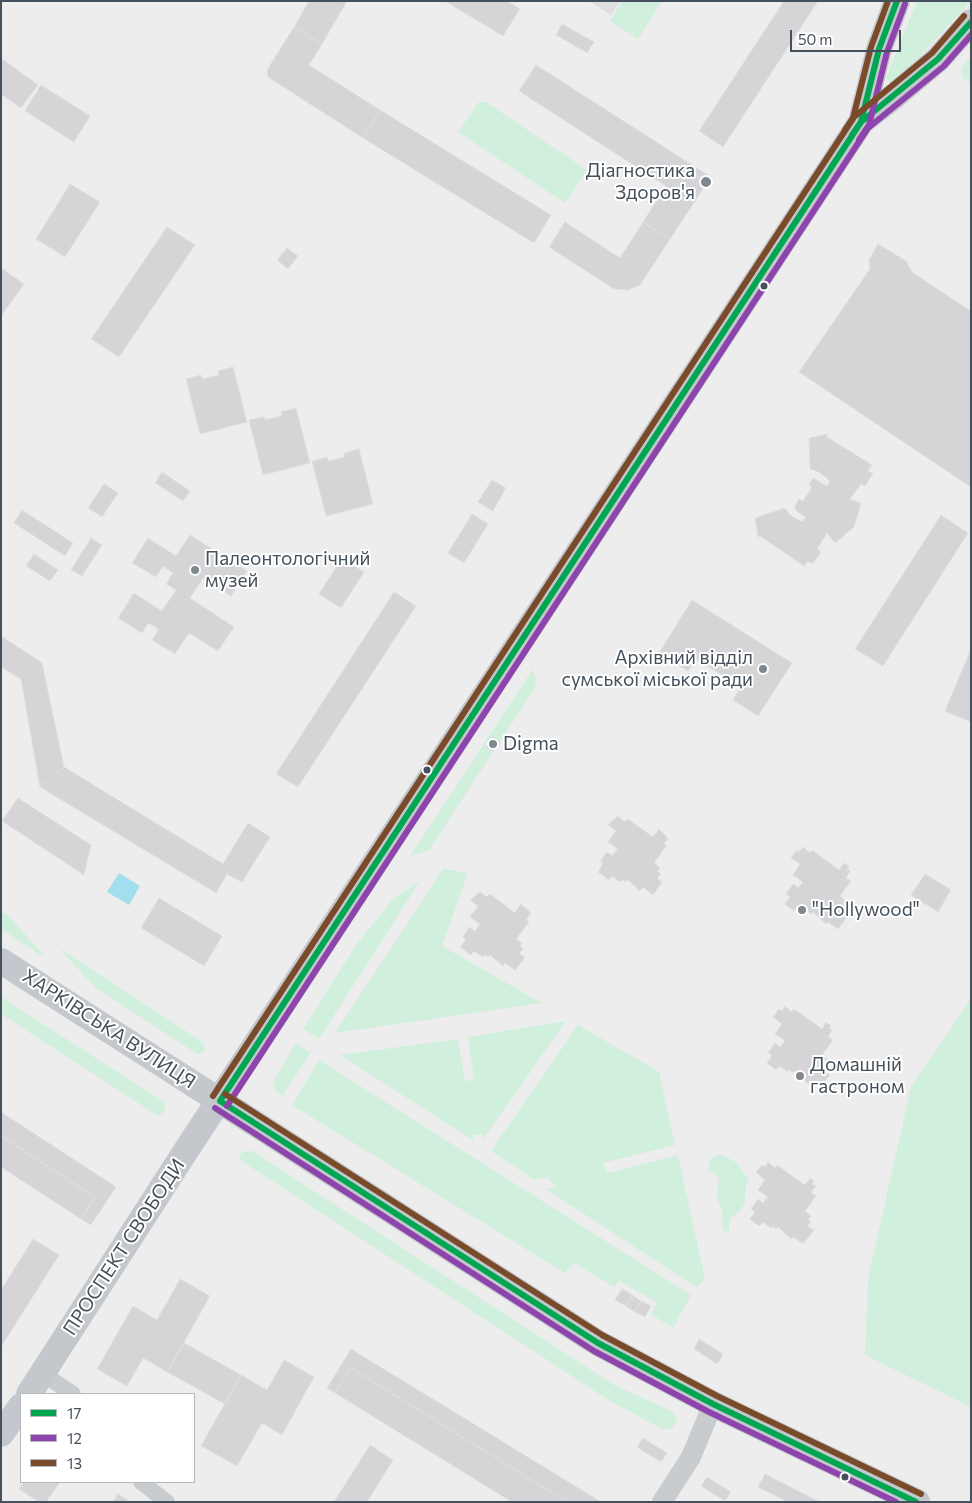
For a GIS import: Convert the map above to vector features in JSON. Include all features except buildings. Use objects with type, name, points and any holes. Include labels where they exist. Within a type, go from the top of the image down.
[{"type":"main road","points":[[860,122],[879,49],[896,1]]},
{"type":"main road","points":[[860,122],[938,59],[971,22]]},
{"type":"main road","name":"ПРОСПЕКТ СВОБОДИ","points":[[25,1393],[220,1101],[860,122]]},
{"type":"main road","name":"ХАРКІВСЬКА ВУЛИЦЯ","points":[[1,961],[598,1343],[713,1404],[917,1502]]},
{"type":"main road","name":"ПРОСПЕКТ СВОБОДИ","points":[[1,1434],[20,1401]]},
{"type":"street","points":[[662,1502],[691,1456],[713,1404]]},
{"type":"street","points":[[142,1483],[167,1502]]},
{"type":"shaded area","points":[[589,1],[620,1],[611,15]]},
{"type":"green space","points":[[622,1],[662,1],[638,39],[610,21]]},
{"type":"green space","points":[[917,1],[971,1],[894,84],[890,84],[886,78]]},
{"type":"green space","points":[[971,56],[971,83],[965,80],[961,72],[963,65]]},
{"type":"green space","points":[[479,102],[486,102],[587,170],[565,203],[458,132]]},
{"type":"green space","points":[[533,669],[536,679],[535,688],[429,850],[410,856]]},
{"type":"green space","points":[[443,869],[468,873],[442,946],[542,1003],[335,1033]]},
{"type":"green space","points":[[420,881],[319,1039],[303,1029],[356,945],[393,899]]},
{"type":"green space","points":[[1,911],[10,917],[47,959],[1,929]]},
{"type":"green space","points":[[59,948],[204,1043],[205,1051],[197,1054],[96,988]]},
{"type":"green space","points":[[1,997],[164,1102],[165,1111],[160,1115],[155,1114],[1,1014]]},
{"type":"green space","points":[[971,998],[971,1407],[865,1355],[868,1278],[911,1087]]},
{"type":"green space","points":[[566,1021],[483,1139],[482,1134],[473,1135],[473,1140],[340,1055],[458,1039],[465,1082],[474,1078],[468,1037]]},
{"type":"green space","points":[[578,1025],[659,1072],[675,1145],[603,1163],[607,1173],[678,1155],[705,1279],[696,1287],[546,1189],[556,1186],[547,1177],[535,1180],[491,1151]]},
{"type":"green space","points":[[296,1043],[310,1053],[283,1096],[275,1090],[273,1082]]},
{"type":"green space","points":[[319,1060],[691,1295],[673,1328],[651,1314],[657,1303],[619,1280],[614,1287],[574,1263],[565,1273],[292,1105]]},
{"type":"green space","points":[[245,1151],[252,1151],[616,1386],[672,1411],[677,1419],[674,1426],[669,1429],[662,1429],[610,1401],[240,1160],[239,1155]]},
{"type":"green space","points":[[716,1155],[724,1156],[736,1162],[749,1180],[746,1184],[745,1202],[741,1210],[730,1219],[729,1232],[723,1230],[722,1211],[717,1200],[719,1178],[708,1170],[709,1161]]},
{"type":"water","points":[[119,873],[140,886],[129,905],[107,892]]},
{"type":"transit line","name":"13","points":[[845,130],[853,118],[871,47],[888,1]]},
{"type":"transit line","name":"17","points":[[852,135],[861,122],[879,49],[897,1]]},
{"type":"transit line","name":"12","points":[[859,140],[869,125],[887,52],[905,4]]},
{"type":"transit line","name":"13","points":[[213,1096],[854,117],[932,53],[964,16]]},
{"type":"transit line","name":"17","points":[[220,1101],[861,122],[938,59],[971,22]]},
{"type":"transit line","name":"12","points":[[227,1106],[868,128],[944,66],[971,35]]},
{"type":"transit line","name":"13","points":[[225,1094],[602,1335],[717,1396],[921,1494]]},
{"type":"transit line","name":"17","points":[[220,1101],[598,1343],[713,1404],[916,1502]]},
{"type":"transit line","name":"12","points":[[215,1108],[594,1351],[709,1412],[896,1502]]},
{"type":"place","name":"Діагностика Здоров'я","points":[[706,182]]},
{"type":"place","name":"Палеонтологічний музей","points":[[195,570]]},
{"type":"place","name":"Архівний відділ сумської міської ради","points":[[763,669]]},
{"type":"place","name":"Digma","points":[[493,744]]},
{"type":"place","name":"\"Hollywood\"","points":[[802,910]]},
{"type":"place","name":"Домашній гастроном","points":[[800,1076]]}]
